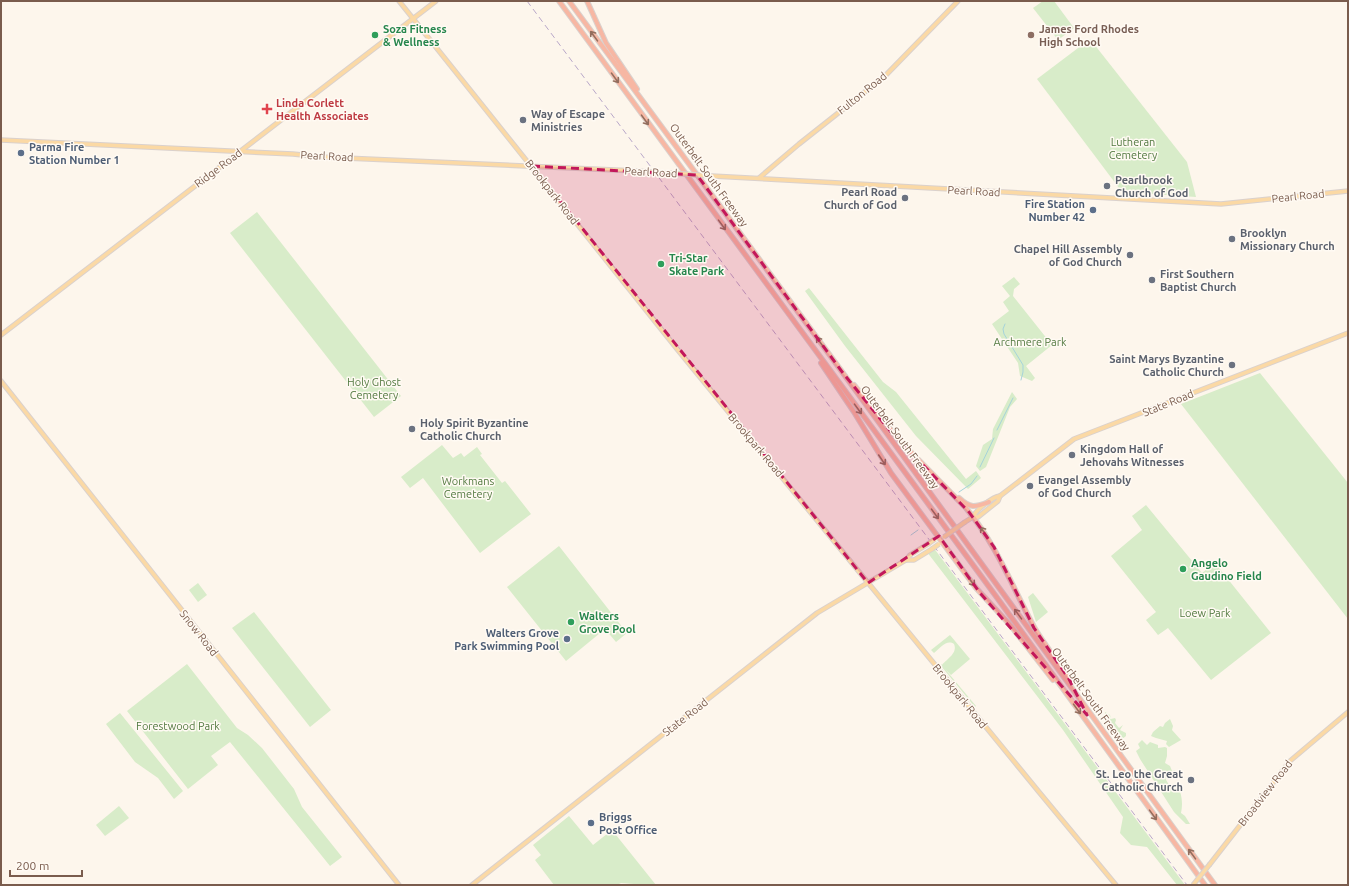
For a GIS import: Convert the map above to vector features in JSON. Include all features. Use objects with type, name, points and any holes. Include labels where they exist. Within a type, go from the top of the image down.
[{"type":"highway","name":"Outerbelt South Freeway","points":[[559,1],[1205,885]]},
{"type":"highway","name":"Outerbelt South Freeway","points":[[569,1],[1075,690],[1215,885]]},
{"type":"highway","points":[[587,1],[606,43],[651,112]]},
{"type":"highway","points":[[810,344],[882,460],[942,538],[976,588],[1011,626],[1052,679],[1066,694]]},
{"type":"highway","points":[[843,373],[858,389],[891,432],[943,484],[973,517],[994,547],[1038,634],[1066,673],[1075,690]]},
{"type":"highway","points":[[943,484],[969,505],[978,506],[989,502]]},
{"type":"main road","name":"Brookpark Road","points":[[399,1],[669,339],[1116,885]]},
{"type":"main road","name":"Ridge Road","points":[[1,335],[436,1]]},
{"type":"main road","name":"Fulton Road","points":[[759,178],[799,144],[885,76],[958,1]]},
{"type":"main road","name":"Pearl Road","points":[[1,140],[638,171],[1222,204],[1348,191]]},
{"type":"main road","name":"State Road","points":[[973,517],[975,512],[995,497],[1000,496],[1074,439],[1348,333]]},
{"type":"main road","name":"Snow Road","points":[[1,381],[399,885]]},
{"type":"main road","name":"State Road","points":[[472,885],[816,614],[906,560],[910,555],[935,539],[942,538],[973,517],[978,517],[998,501],[1000,496]]},
{"type":"main road","name":"State Road","points":[[906,560],[914,560],[939,544],[942,538]]},
{"type":"main road","name":"Broadview Road","points":[[1193,885],[1286,764],[1348,712]]},
{"type":"highlighted area","points":[[532,166],[697,175],[843,373],[891,432],[969,512],[994,547],[1034,628],[1069,679],[1087,715],[980,593],[939,536],[868,583]]},
{"type":"green space","points":[[1043,1],[1054,1],[1074,28],[1058,40],[1033,8]]},
{"type":"green space","name":"Lutheran Cemetery","points":[[1090,39],[1187,162],[1196,197],[1122,192],[1037,79]]},
{"type":"green space","name":"Holy Ghost Cemetery","points":[[257,212],[401,396],[374,417],[230,233]]},
{"type":"green space","name":"Archmere Park","points":[[1014,277],[1020,284],[1014,289],[1013,296],[1052,345],[1026,366],[1035,378],[1032,381],[1020,376],[1018,363],[992,324],[1009,311],[1003,302],[1010,296],[1002,286]]},
{"type":"green space","points":[[809,288],[883,382],[896,392],[966,479],[976,471],[981,478],[968,489],[916,436],[845,346],[805,291]]},
{"type":"green space","points":[[1260,373],[1348,483],[1348,619],[1181,404]]},
{"type":"green space","points":[[1012,392],[1017,399],[1010,407],[986,467],[980,471],[976,466],[983,445],[992,439],[993,429]]},
{"type":"green space","name":"Workmans Cemetery","points":[[442,445],[453,458],[461,453],[464,457],[477,447],[482,454],[480,455],[502,483],[505,481],[531,514],[480,553],[423,478],[410,488],[401,477]]},
{"type":"green space","name":"Loew Park","points":[[1146,505],[1202,573],[1215,563],[1271,633],[1211,680],[1168,628],[1158,635],[1146,620],[1156,612],[1111,556],[1142,530],[1132,516]]},
{"type":"green space","points":[[559,546],[627,633],[616,642],[605,629],[566,661],[507,587]]},
{"type":"green space","points":[[933,547],[1185,885],[1177,885],[1147,847],[1131,845],[1120,833],[1123,817],[1063,730],[927,552]]},
{"type":"green space","points":[[198,583],[207,595],[198,602],[189,590]]},
{"type":"green space","points":[[1033,593],[1048,612],[1036,622],[1028,597]]},
{"type":"green space","points":[[254,612],[331,710],[310,727],[232,628]]},
{"type":"green space","points":[[950,635],[970,659],[951,675],[945,669],[976,706],[975,707],[941,666],[941,664],[942,665],[955,650],[954,644],[946,643],[934,653],[931,650]]},
{"type":"green space","name":"Forestwood Park","points":[[187,664],[237,728],[248,735],[262,748],[294,789],[302,807],[342,857],[330,866],[230,742],[211,756],[218,765],[188,789],[127,711]]},
{"type":"green space","points":[[1105,712],[1110,715],[1111,719],[1115,718],[1115,723],[1119,728],[1123,725],[1120,730],[1126,733],[1126,736],[1120,741],[1115,732],[1116,728],[1112,723],[1107,724],[1109,720],[1105,717]]},
{"type":"green space","points":[[120,713],[183,791],[174,799],[158,778],[135,762],[106,724]]},
{"type":"green space","points":[[1170,719],[1173,726],[1172,730],[1181,740],[1169,747],[1166,744],[1167,741],[1151,736],[1153,732],[1160,726],[1163,727]]},
{"type":"green space","points":[[1142,740],[1147,745],[1150,742],[1158,745],[1158,748],[1167,748],[1165,763],[1170,766],[1172,771],[1175,770],[1176,772],[1170,779],[1165,778],[1169,785],[1178,786],[1182,800],[1181,813],[1190,824],[1186,824],[1174,812],[1140,759],[1136,751],[1140,748],[1138,744]]},
{"type":"green space","points":[[119,806],[129,818],[105,836],[96,825]]},
{"type":"green space","points":[[569,816],[593,845],[612,830],[656,885],[621,883],[617,885],[554,885],[535,860],[541,855],[533,845]]},
{"type":"waterway","points":[[1005,324],[1003,329],[1004,334],[1023,365],[1021,380]]},
{"type":"waterway","points":[[997,430],[1013,398]]},
{"type":"waterway","points":[[980,467],[994,438]]},
{"type":"waterway","points":[[959,492],[971,484],[977,476]]},
{"type":"waterway","points":[[911,535],[918,530]]},
{"type":"railway","points":[[527,1],[1187,885]]},
{"type":"place","name":"Soza Fitness & Wellness","points":[[375,35]]},
{"type":"place","name":"James Ford Rhodes High School","points":[[1031,35]]},
{"type":"place","name":"Linda Corlett Health Associates","points":[[267,109]]},
{"type":"place","name":"Way of Escape Ministries","points":[[523,120]]},
{"type":"place","name":"Parma Fire Station Number 1","points":[[21,153]]},
{"type":"place","name":"Pearlbrook Church of God","points":[[1107,186]]},
{"type":"place","name":"Pearl Road Church of God","points":[[905,198]]},
{"type":"place","name":"Fire Station Number 42","points":[[1093,210]]},
{"type":"place","name":"Brooklyn Missionary Church","points":[[1232,239]]},
{"type":"place","name":"Chapel Hill Assembly of God Church","points":[[1130,255]]},
{"type":"place","name":"Tri-Star Skate Park","points":[[661,264]]},
{"type":"place","name":"First Southern Baptist Church","points":[[1152,280]]},
{"type":"place","name":"Saint Marys Byzantine Catholic Church","points":[[1232,365]]},
{"type":"place","name":"Holy Spirit Byzantine Catholic Church","points":[[412,429]]},
{"type":"place","name":"Kingdom Hall of Jehovahs Witnesses","points":[[1072,455]]},
{"type":"place","name":"Evangel Assembly of God Church","points":[[1030,486]]},
{"type":"place","name":"Angelo Gaudino Field","points":[[1183,569]]},
{"type":"place","name":"Walters Grove Pool","points":[[571,622]]},
{"type":"place","name":"Walters Grove Park Swimming Pool","points":[[567,639]]},
{"type":"place","name":"St. Leo the Great Catholic Church","points":[[1191,780]]},
{"type":"place","name":"Briggs Post Office","points":[[591,823]]}]
